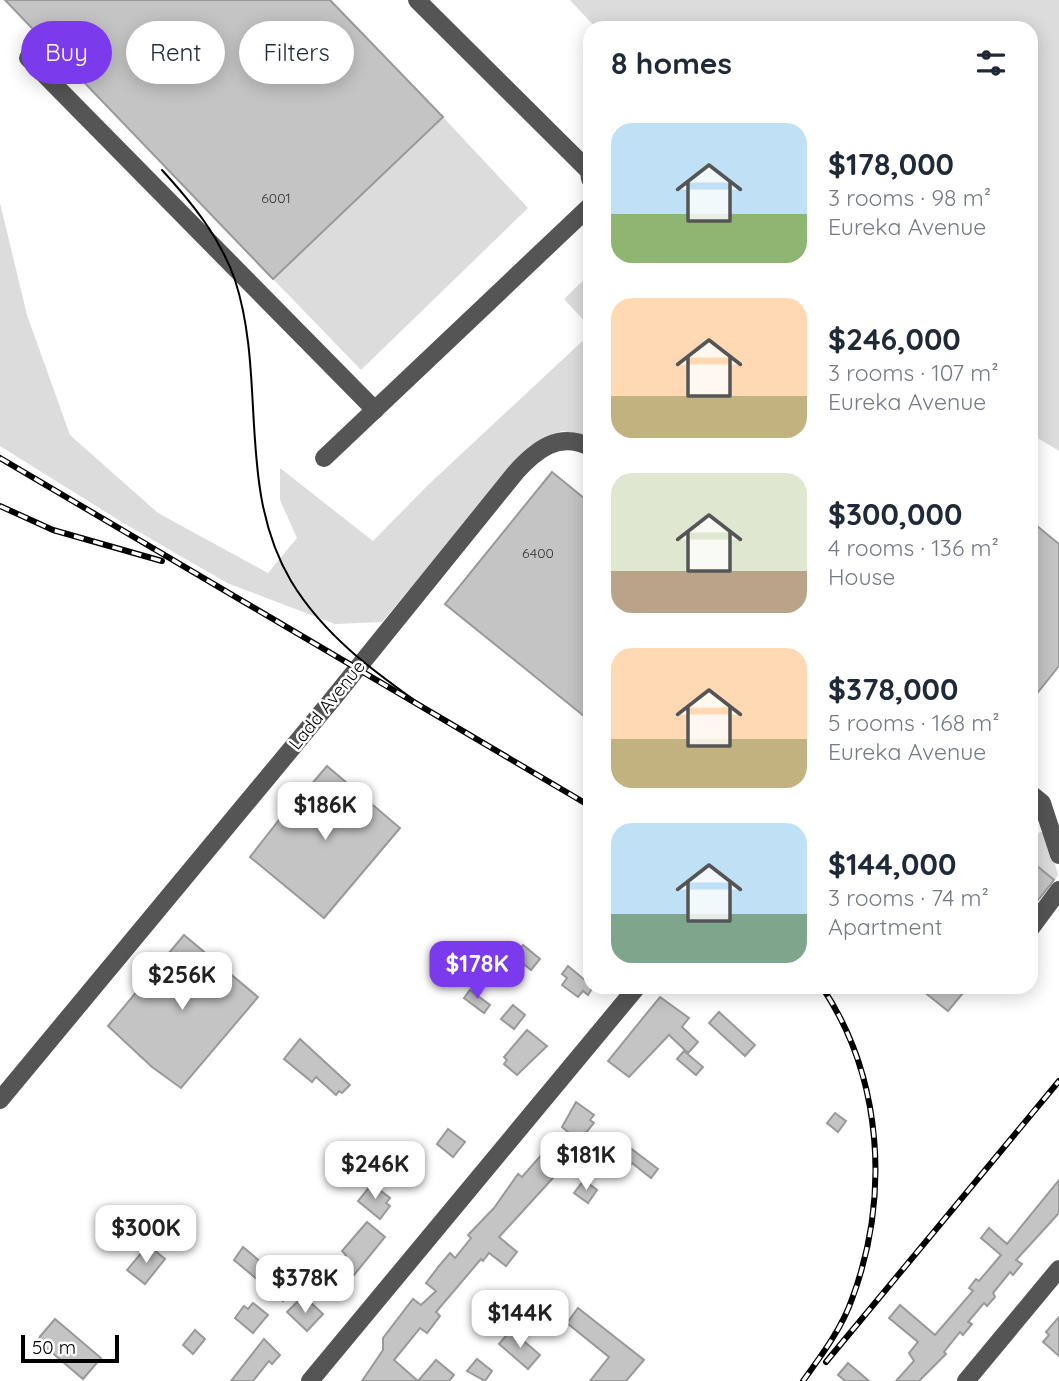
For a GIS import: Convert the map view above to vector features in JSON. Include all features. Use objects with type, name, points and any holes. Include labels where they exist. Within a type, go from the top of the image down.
[{"type":"street","points":[[416,0],[583,165]]},
{"type":"street","points":[[54,84],[375,410]]},
{"type":"street","points":[[324,458],[583,213]]},
{"type":"street","name":"Ladd Avenue","points":[[0,1100],[331,701],[524,463],[539,450],[555,442],[576,441],[583,444]]},
{"type":"street","points":[[1038,800],[1042,803],[1059,855]]},
{"type":"street","points":[[1038,918],[1059,890]]},
{"type":"street","points":[[310,1381],[631,994]]},
{"type":"street","points":[[966,1381],[1059,1269]]},
{"type":"shaded area","points":[[570,0],[1059,0],[1059,451],[1038,438],[1038,21],[590,21]]},
{"type":"shaded area","points":[[443,117],[528,208],[361,370],[273,279]]},
{"type":"shaded area","points":[[0,203],[27,315],[70,435],[158,513],[268,573],[297,538],[280,500],[280,468],[373,541],[428,485],[583,341],[583,435],[562,431],[530,446],[382,622],[335,624],[227,583],[120,521],[0,446]]},
{"type":"shaded area","points":[[583,281],[583,319],[564,299]]},
{"type":"shaded area","points":[[1046,832],[1058,875],[1055,880],[1038,867],[1038,834]]},
{"type":"building","points":[[5,0],[330,0],[350,21],[239,21],[239,84],[354,84],[354,25],[443,117],[273,279],[86,84],[112,84],[112,21],[25,21]]},
{"type":"building","points":[[552,472],[583,497],[583,715],[445,604]]},
{"type":"building","points":[[1038,527],[1059,544],[1059,666],[1038,692]]},
{"type":"building","points":[[327,766],[400,828],[324,918],[250,857],[297,797],[299,799]]},
{"type":"building","points":[[1038,867],[1054,880],[1038,900]]},
{"type":"building","points":[[184,935],[258,997],[181,1088],[152,1067],[108,1026]]},
{"type":"building","points":[[523,945],[540,959],[531,970],[514,956]]},
{"type":"building","points":[[568,966],[583,979],[583,991],[578,997],[562,985],[567,978],[562,974]]},
{"type":"building","points":[[470,990],[490,1005],[484,1013],[464,998]]},
{"type":"building","points":[[927,994],[962,994],[948,1011]]},
{"type":"building","points":[[660,997],[689,1018],[682,1027],[698,1042],[688,1053],[669,1035],[629,1077],[608,1061]]},
{"type":"building","points":[[513,1005],[525,1015],[514,1029],[501,1019]]},
{"type":"building","points":[[719,1012],[755,1045],[745,1056],[709,1023]]},
{"type":"building","points":[[527,1030],[547,1046],[517,1075],[504,1064],[507,1060],[504,1057]]},
{"type":"building","points":[[300,1039],[350,1085],[342,1093],[339,1091],[336,1095],[316,1077],[312,1082],[284,1059]]},
{"type":"building","points":[[684,1051],[703,1067],[696,1075],[677,1059]]},
{"type":"building","points":[[576,1102],[594,1115],[590,1120],[594,1123],[579,1141],[562,1127]]},
{"type":"building","points":[[835,1113],[846,1121],[838,1132],[827,1123]]},
{"type":"building","points":[[448,1129],[465,1142],[453,1157],[437,1144]]},
{"type":"building","points":[[583,1142],[598,1152],[591,1164],[576,1153]]},
{"type":"building","points":[[625,1144],[658,1169],[651,1178],[632,1163],[629,1167],[615,1156]]},
{"type":"building","points":[[543,1153],[562,1168],[499,1237],[517,1252],[506,1266],[489,1253],[483,1261],[481,1259],[436,1312],[440,1316],[427,1333],[420,1328],[394,1360],[418,1381],[362,1381],[383,1350],[383,1338],[413,1299],[421,1305],[436,1291],[426,1283],[439,1266],[450,1253],[455,1258],[471,1238],[468,1235],[494,1208],[518,1174],[522,1177]]},
{"type":"building","points":[[584,1180],[597,1190],[588,1203],[574,1193]]},
{"type":"building","points":[[1059,1180],[1059,1213],[1016,1260],[1022,1264],[1013,1275],[1010,1272],[993,1293],[995,1297],[987,1306],[984,1303],[968,1322],[972,1324],[963,1335],[960,1332],[944,1352],[946,1354],[919,1381],[896,1381],[914,1361],[909,1353],[918,1342],[889,1318],[900,1305],[935,1335],[973,1291],[969,1288],[976,1279],[979,1281],[1001,1255],[981,1238],[989,1228],[1007,1244]]},
{"type":"building","points":[[372,1184],[390,1198],[386,1203],[390,1206],[380,1219],[358,1201]]},
{"type":"building","points":[[367,1222],[385,1237],[354,1275],[339,1263],[346,1255],[342,1251]]},
{"type":"building","points":[[148,1245],[165,1259],[145,1284],[127,1270]]},
{"type":"building","points":[[243,1247],[293,1289],[283,1301],[234,1260]]},
{"type":"building","points":[[298,1301],[305,1307],[310,1302],[323,1314],[307,1331],[287,1312]]},
{"type":"building","points":[[253,1303],[268,1315],[253,1333],[235,1318],[244,1306],[248,1309]]},
{"type":"building","points":[[578,1308],[644,1360],[626,1381],[590,1381],[609,1357],[567,1323]]},
{"type":"building","points":[[1059,1317],[1059,1356],[1043,1342],[1049,1335],[1046,1332]]},
{"type":"building","points":[[55,1319],[101,1358],[83,1379],[37,1340]]},
{"type":"building","points":[[195,1330],[205,1339],[193,1354],[183,1345]]},
{"type":"building","points":[[511,1330],[540,1355],[528,1369],[499,1344]]},
{"type":"building","points":[[264,1339],[280,1355],[272,1364],[269,1361],[253,1381],[231,1381]]},
{"type":"building","points":[[477,1359],[492,1371],[485,1381],[467,1371]]},
{"type":"building","points":[[436,1360],[454,1375],[449,1381],[418,1381]]},
{"type":"building","points":[[848,1363],[869,1381],[845,1381],[838,1375]]},
{"type":"tram line","points":[[162,170],[204,221],[229,264],[235,280],[250,356],[258,471],[264,509],[274,545],[291,581],[337,639],[374,671],[434,714]]},
{"type":"railway","points":[[0,458],[583,802]]},
{"type":"railway","points":[[0,506],[53,530],[162,561]]},
{"type":"railway","points":[[803,1381],[837,1331],[852,1299],[872,1220],[875,1179],[874,1139],[858,1060],[842,1022],[826,994]]},
{"type":"railway","points":[[826,1362],[1059,1081]]}]
